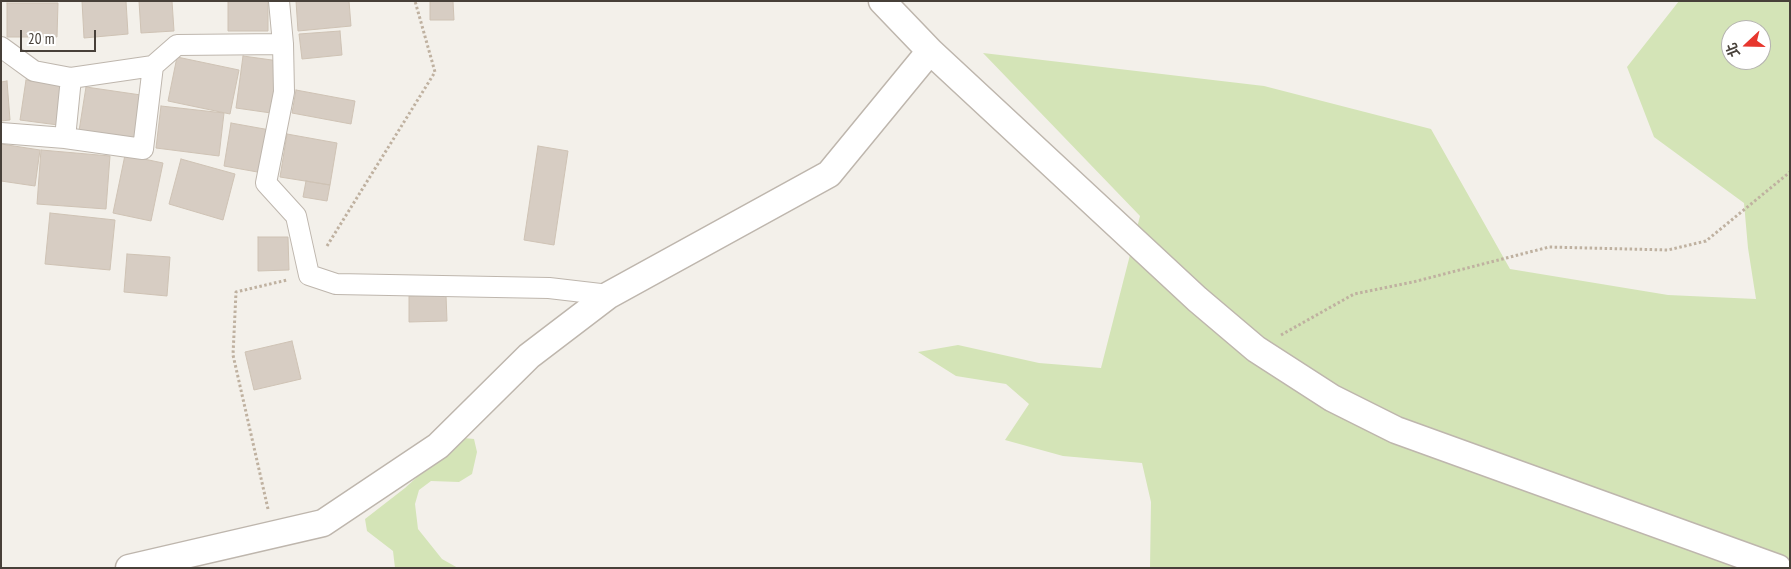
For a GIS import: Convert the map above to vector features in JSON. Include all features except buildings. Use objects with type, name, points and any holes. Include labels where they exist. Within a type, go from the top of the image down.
[{"type":"street","points":[[279,1],[283,44],[284,92],[266,183],[296,216],[309,275],[336,284],[549,288],[609,296]]},
{"type":"street","points":[[882,1],[930,51],[1197,299],[1256,349],[1332,398],[1396,430],[1778,568]]},
{"type":"street","points":[[1,47],[34,71],[71,78],[153,66],[177,46],[283,44]]},
{"type":"street","points":[[130,568],[323,522],[438,446],[529,356],[609,296],[829,174],[930,51]]},
{"type":"street","points":[[1,133],[65,138],[143,149],[153,66]]},
{"type":"street","points":[[65,138],[71,78]]},
{"type":"path","points":[[1256,349],[1354,294],[1414,282],[1549,247],[1668,250],[1706,241],[1790,172]]},
{"type":"green space","points":[[1679,1],[1790,1],[1790,568],[1150,568],[1151,502],[1142,463],[1063,456],[1005,440],[1029,404],[1006,384],[956,376],[918,352],[958,345],[1039,363],[1101,368],[1140,216],[983,53],[1264,86],[1431,129],[1510,269],[1668,295],[1756,299],[1748,248],[1744,203],[1654,137],[1627,67]]},
{"type":"green space","points":[[464,438],[474,439],[477,452],[472,474],[459,482],[431,481],[419,490],[415,504],[418,529],[442,559],[458,568],[395,568],[393,551],[367,531],[365,519],[405,488],[452,445]]}]
